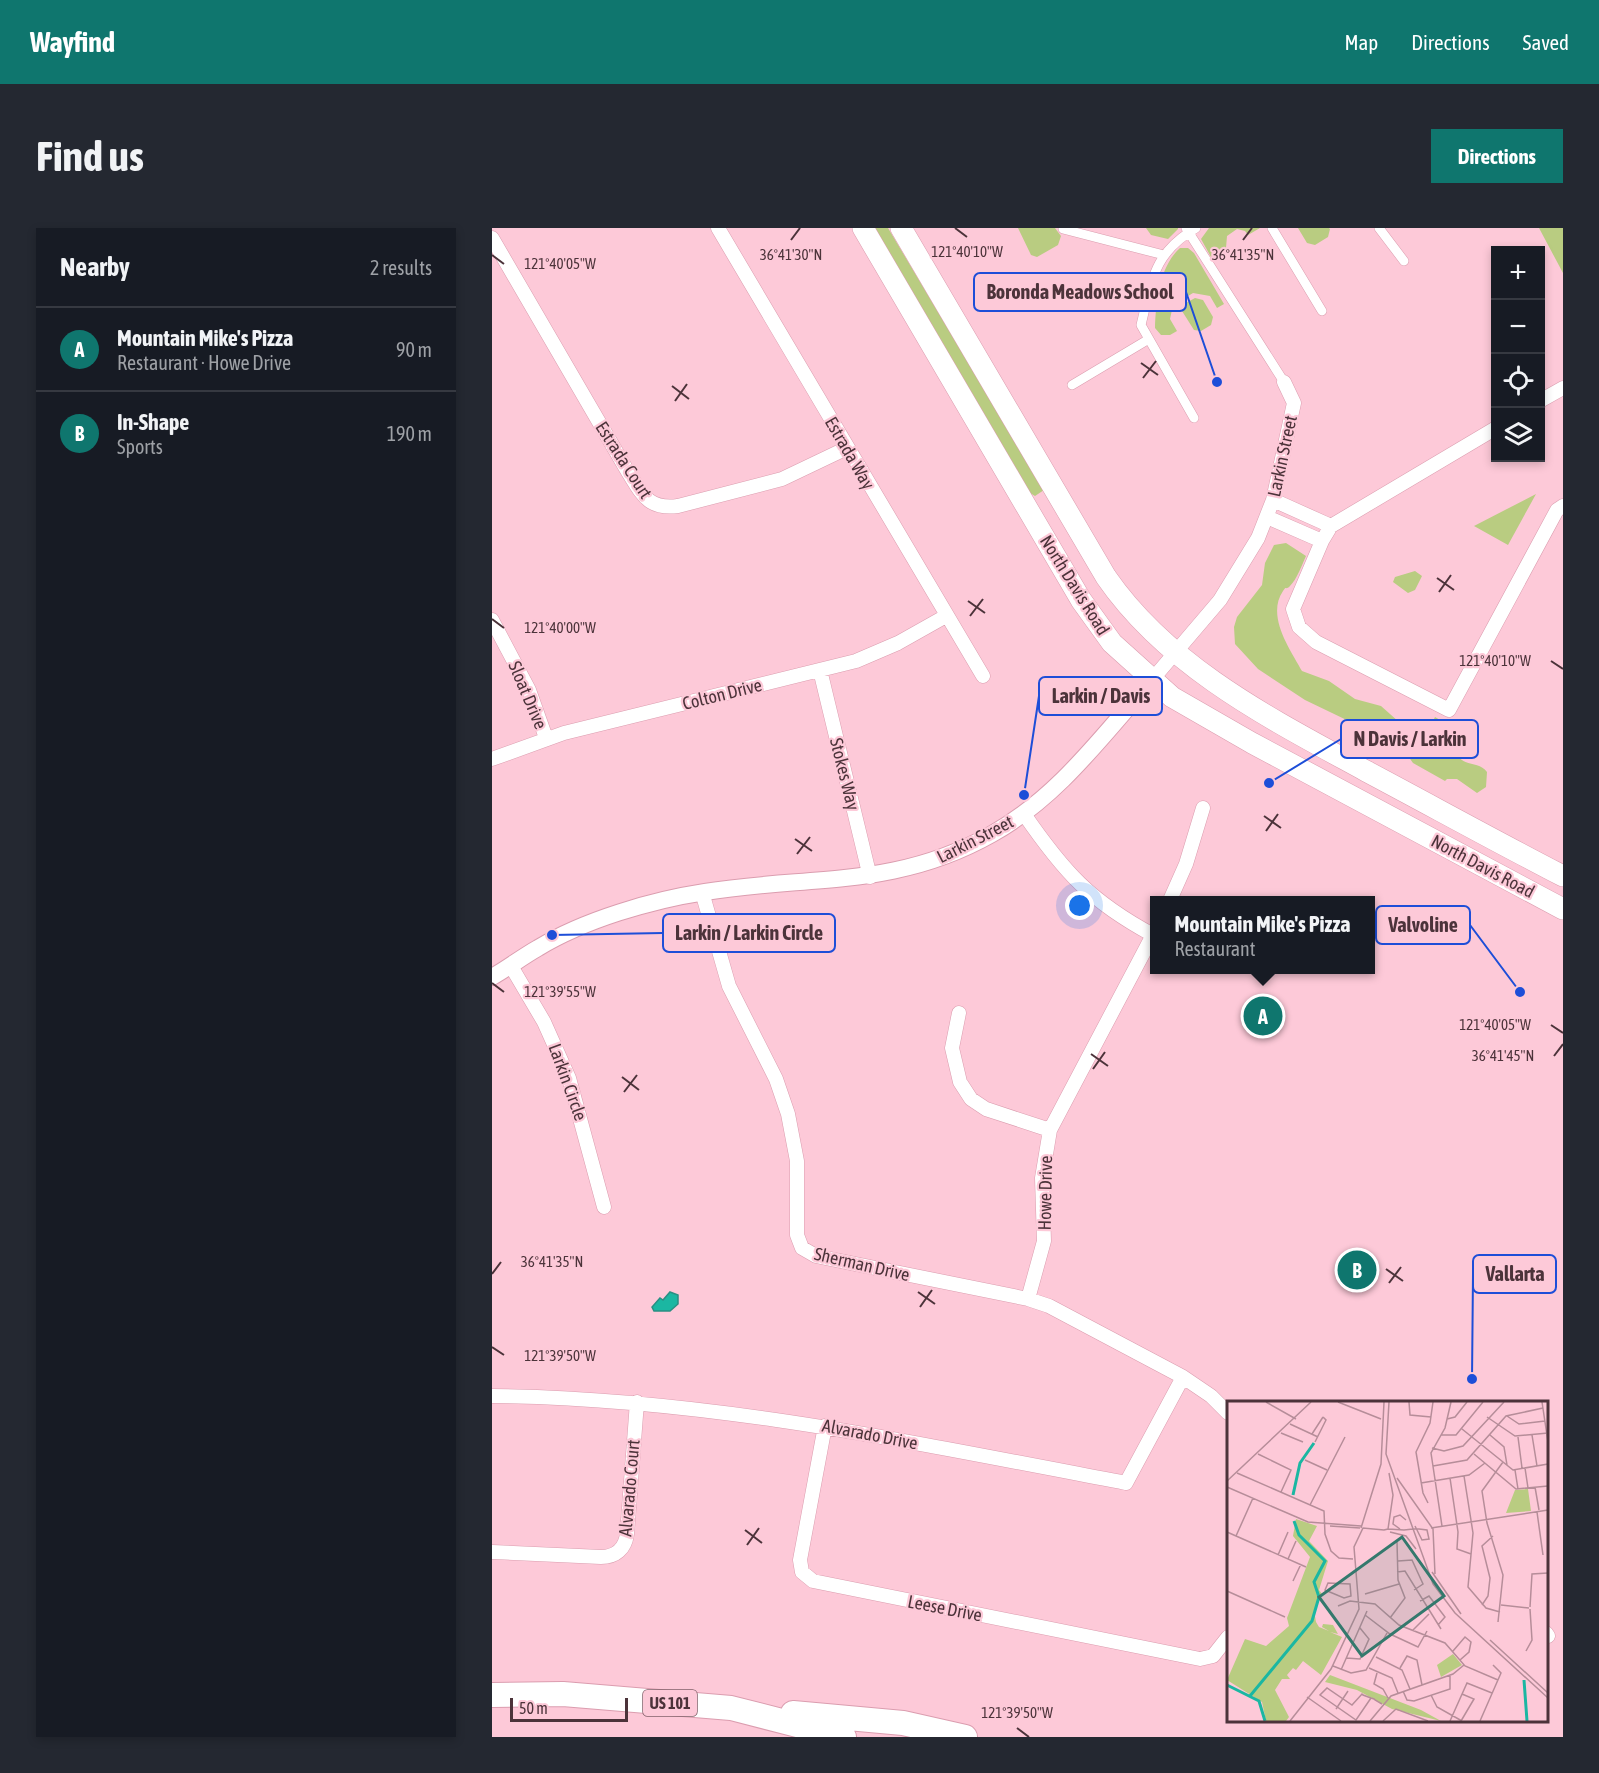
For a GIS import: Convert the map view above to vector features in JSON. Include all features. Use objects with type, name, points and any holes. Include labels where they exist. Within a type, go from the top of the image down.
[{"type":"highway","name":"North Davis Road","points":[[863,228],[1081,600],[1112,643],[1151,681],[1172,698],[1252,743],[1563,909]]},
{"type":"highway","name":"North Davis Road","points":[[901,228],[1106,577],[1138,619],[1175,654],[1284,726],[1563,876]]},
{"type":"highway","name":"US 101","points":[[492,1695],[563,1695],[731,1708],[844,1737]]},
{"type":"highway","points":[[731,1708],[903,1723],[965,1737]]},
{"type":"street","name":"Estrada Way","points":[[718,228],[983,676]]},
{"type":"street","points":[[1272,228],[1322,311]]},
{"type":"street","points":[[1379,228],[1404,261]]},
{"type":"street","points":[[1063,229],[1164,255]]},
{"type":"street","points":[[1194,418],[1141,325],[1157,263],[1190,229],[1284,382]]},
{"type":"street","name":"Estrada Court","points":[[492,238],[628,472],[642,493],[655,506],[664,508],[678,506],[762,486],[795,475],[847,448]]},
{"type":"street","points":[[1072,385],[1149,339]]},
{"type":"street","name":"Larkin Street","points":[[492,977],[538,947],[628,911],[702,892],[765,884],[870,877],[915,867],[949,855],[994,833],[1024,814],[1065,778],[1175,654],[1231,584],[1267,517],[1273,500],[1293,403],[1284,382]]},
{"type":"street","points":[[1545,398],[1563,388]]},
{"type":"street","points":[[1491,431],[1331,526],[1294,600],[1294,619],[1299,627],[1316,642],[1449,710],[1557,510],[1563,506]]},
{"type":"street","points":[[1273,500],[1331,526]]},
{"type":"street","points":[[1267,517],[1322,541]]},
{"type":"street","name":"Colton Drive","points":[[492,759],[546,738],[820,670],[887,649],[946,616]]},
{"type":"street","name":"Sloat Drive","points":[[492,620],[525,681],[546,738]]},
{"type":"street","name":"Stokes Way","points":[[820,670],[870,877]]},
{"type":"street","points":[[1172,896],[1186,864],[1203,808]]},
{"type":"street","points":[[1024,814],[1055,858],[1080,886],[1107,908],[1150,931]]},
{"type":"street","name":"Sherman Drive","points":[[702,892],[729,986],[776,1079],[788,1114],[797,1161],[797,1235],[802,1248],[816,1256],[1028,1299],[1074,1318],[1183,1377],[1211,1396],[1227,1412]]},
{"type":"street","name":"Howe Drive","points":[[1028,1299],[1044,1241],[1042,1178],[1050,1130],[1150,941]]},
{"type":"street","name":"Larkin Circle","points":[[511,966],[544,1022],[565,1069],[584,1129],[604,1207]]},
{"type":"street","points":[[959,1013],[952,1047],[960,1082],[970,1099],[987,1109],[1050,1130]]},
{"type":"street","name":"Alvarado Drive","points":[[492,1396],[591,1398],[637,1402],[825,1426],[1126,1483],[1183,1377]]},
{"type":"street","name":"Alvarado Court","points":[[492,1552],[601,1557],[615,1555],[620,1551],[627,1534],[637,1402]]},
{"type":"street","name":"Leese Drive","points":[[825,1426],[800,1560],[802,1572],[813,1581],[1193,1658],[1213,1656],[1227,1638]]},
{"type":"shaded area","points":[[873,228],[888,228],[1044,490],[1035,496],[1030,493]]},
{"type":"shaded area","points":[[1018,228],[1055,228],[1061,236],[1058,245],[1037,257],[1031,255]]},
{"type":"shaded area","points":[[1146,228],[1178,229],[1168,239],[1151,235]]},
{"type":"shaded area","points":[[1209,228],[1260,228],[1248,235],[1245,231],[1237,229],[1227,236],[1226,248],[1211,257],[1201,239]]},
{"type":"shaded area","points":[[1298,228],[1330,229],[1328,237],[1315,245],[1307,243]]},
{"type":"shaded area","points":[[1539,228],[1563,228],[1563,273]]},
{"type":"shaded area","points":[[1180,248],[1188,248],[1194,253],[1224,304],[1217,308],[1210,296],[1193,293],[1173,305],[1170,319],[1177,331],[1170,335],[1161,335],[1155,328],[1160,285],[1167,265]]},
{"type":"shaded area","points":[[1195,298],[1203,300],[1213,317],[1211,325],[1201,331],[1194,330],[1182,311],[1184,304]]},
{"type":"shaded area","points":[[1536,494],[1508,545],[1474,526]]},
{"type":"shaded area","points":[[1286,543],[1306,556],[1295,580],[1283,591],[1278,601],[1277,611],[1286,643],[1302,671],[1329,681],[1355,699],[1381,706],[1399,722],[1420,729],[1429,729],[1435,717],[1452,727],[1457,721],[1468,726],[1457,754],[1463,761],[1480,766],[1487,772],[1486,787],[1477,793],[1457,779],[1445,781],[1413,763],[1403,749],[1362,731],[1357,725],[1305,700],[1258,669],[1235,644],[1234,627],[1237,617],[1262,585],[1265,563],[1274,545]]},
{"type":"shaded area","points":[[1415,571],[1422,576],[1415,590],[1408,593],[1393,582],[1395,577]]},
{"type":"shaded area","points":[[670,1292],[678,1295],[678,1304],[670,1311],[654,1311],[652,1307]]},
{"type":"place","name":"Boronda Meadows School","points":[[1217,382]]},
{"type":"place","name":"N Davis / Larkin","points":[[1269,783]]},
{"type":"place","name":"Larkin / Davis","points":[[1024,795]]},
{"type":"place","name":"Larkin / Larkin Circle","points":[[552,935]]},
{"type":"place","name":"Valvoline","points":[[1520,992]]},
{"type":"place","name":"Mountain Mike's Pizza","points":[[1263,1016]]},
{"type":"place","name":"In-Shape","points":[[1357,1270]]},
{"type":"place","name":"Vallarta","points":[[1472,1379]]}]
